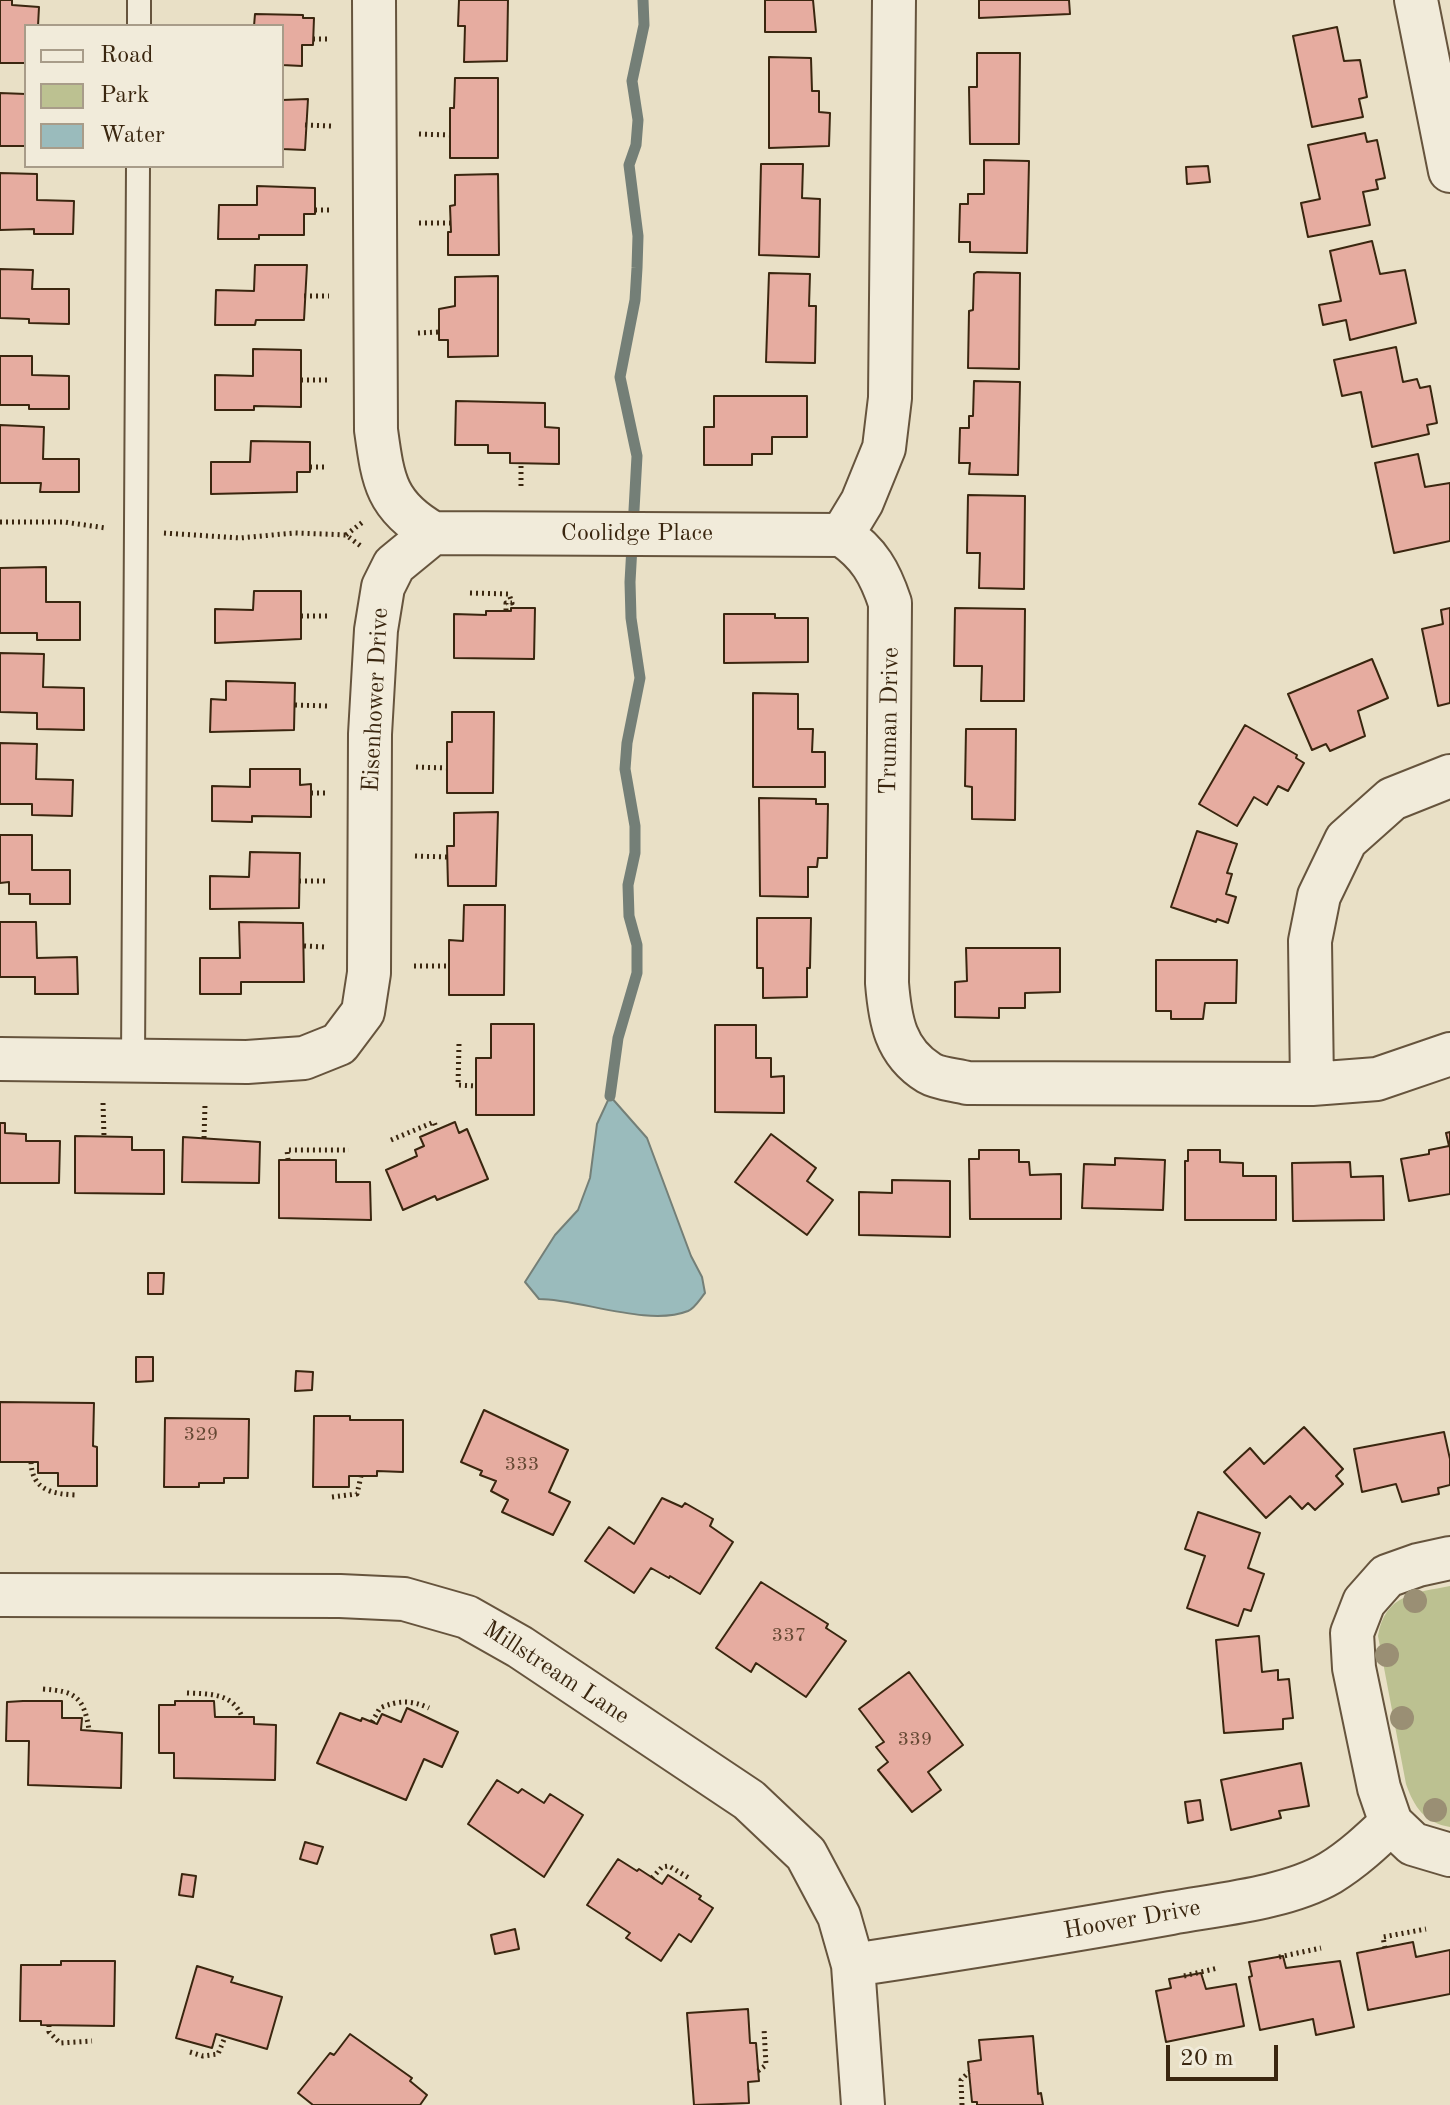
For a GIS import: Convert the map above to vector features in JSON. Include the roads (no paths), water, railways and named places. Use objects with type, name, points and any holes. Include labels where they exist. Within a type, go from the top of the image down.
[{"type":"street","points":[[374,0],[376,430],[382,470],[392,499],[415,523],[433,533]]},
{"type":"street","points":[[842,535],[862,502],[884,448],[890,398],[894,0]]},
{"type":"street","points":[[1416,0],[1450,171]]},
{"type":"street","name":"Coolidge Place","points":[[433,533],[842,535]]},
{"type":"street","name":"Eisenhower Drive","points":[[0,1059],[247,1062],[304,1058],[339,1044],[363,1012],[369,973],[370,734],[376,630],[383,587],[394,565],[433,533]]},
{"type":"street","name":"Truman Drive","points":[[842,535],[862,548],[880,574],[890,603],[887,983],[891,1021],[903,1050],[930,1074],[967,1083],[1312,1084],[1377,1079],[1450,1054]]},
{"type":"street","points":[[1312,1084],[1310,941],[1319,896],[1346,840],[1392,799],[1450,776]]},
{"type":"street","points":[[1450,1558],[1387,1576],[1364,1602],[1352,1633],[1354,1668],[1375,1773],[1391,1823],[1413,1844],[1450,1855]]},
{"type":"street","name":"Millstream Lane","points":[[0,1595],[404,1599],[467,1617],[520,1647],[749,1800],[806,1854],[839,1916],[853,1965],[863,2105]]},
{"type":"street","name":"Hoover Drive","points":[[853,1965],[1029,1939],[1287,1890],[1329,1874],[1365,1849],[1391,1823]]},
{"type":"lane","points":[[139,0],[139,24]]},
{"type":"lane","points":[[133,1060],[138,168]]},
{"type":"water","points":[[610,1096],[647,1138],[691,1256],[702,1277],[705,1293],[688,1311],[654,1316],[539,1299],[525,1282],[555,1235],[578,1210],[590,1178],[597,1124]]},
{"type":"waterway","points":[[610,1096],[618,1038],[637,973],[637,945],[629,916],[628,885],[635,853],[635,826],[625,769],[640,678],[631,618],[630,582],[637,456],[620,377],[635,300],[637,268],[638,236],[629,165],[636,145],[638,120],[632,81],[644,25],[643,0]]}]
